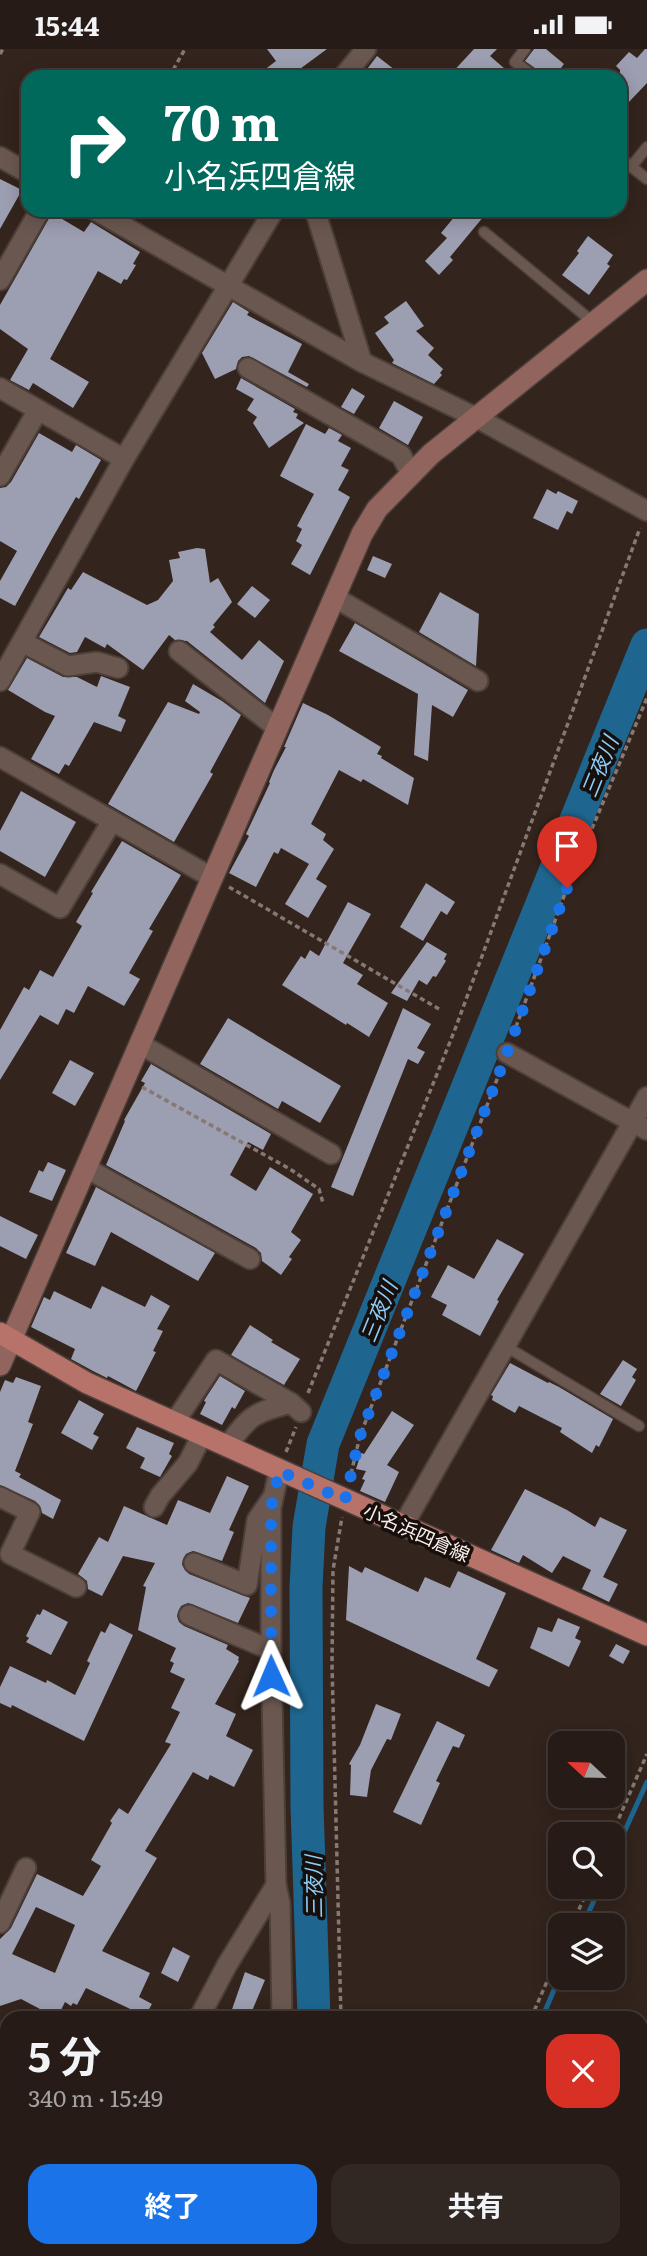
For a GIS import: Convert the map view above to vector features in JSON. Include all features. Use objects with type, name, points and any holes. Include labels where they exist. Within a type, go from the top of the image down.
[{"type":"main road","name":"小名浜四倉線","points":[[5,1337],[87,1383],[647,1635]]},
{"type":"street","points":[[349,70],[366,49]]},
{"type":"street","points":[[0,157],[21,169]]},
{"type":"street","points":[[0,280],[36,217]]},
{"type":"street","points":[[107,217],[362,362],[477,418],[647,511]]},
{"type":"street","points":[[0,681],[124,460],[270,217]]},
{"type":"street","points":[[317,217],[362,362]]},
{"type":"street","points":[[0,1364],[5,1337],[86,1168],[362,534],[377,509],[431,454],[647,280]]},
{"type":"street","points":[[248,368],[401,455],[411,474]]},
{"type":"street","points":[[0,388],[124,460]]},
{"type":"street","points":[[0,475],[38,410]]},
{"type":"street","points":[[334,597],[478,681]]},
{"type":"street","points":[[22,642],[68,666],[97,662],[118,668]]},
{"type":"street","points":[[179,651],[277,728]]},
{"type":"street","points":[[0,757],[211,877]]},
{"type":"street","points":[[0,874],[60,908],[112,821]]},
{"type":"street","points":[[140,1044],[331,1154]]},
{"type":"street","points":[[507,1053],[640,1126]]},
{"type":"street","points":[[404,1524],[505,1346],[640,1126],[647,1097]]},
{"type":"street","points":[[86,1168],[250,1259]]},
{"type":"street","points":[[174,1423],[216,1360],[296,1408]]},
{"type":"street","points":[[227,1447],[240,1427],[261,1411],[296,1408]]},
{"type":"street","points":[[154,1507],[188,1463],[202,1435]]},
{"type":"street","points":[[279,1471],[271,1508],[271,1650],[282,2011]]},
{"type":"street","points":[[194,1563],[247,1585],[257,1520],[274,1495]]},
{"type":"street","points":[[0,1497],[30,1512],[10,1554],[76,1587]]},
{"type":"street","points":[[189,1615],[271,1650]]},
{"type":"street","points":[[0,1923],[26,1868]]},
{"type":"street","points":[[203,2011],[276,1885]]},
{"type":"lane","points":[[524,49],[515,62],[526,70]]},
{"type":"lane","points":[[631,167],[647,147]]},
{"type":"lane","points":[[627,164],[647,179]]},
{"type":"lane","points":[[484,232],[594,324]]},
{"type":"lane","points":[[505,1346],[639,1426]]},
{"type":"path","points":[[0,54],[3,49]]},
{"type":"path","points":[[173,70],[185,49]]},
{"type":"path","points":[[279,1471],[296,1408],[454,1032],[647,511]]},
{"type":"path","points":[[341,2011],[332,1664],[333,1570],[345,1500],[360,1436],[507,1053],[567,888],[647,698]]},
{"type":"path","points":[[211,877],[439,1009]]},
{"type":"path","points":[[125,1078],[290,1169],[318,1189],[323,1203]]},
{"type":"path","points":[[617,1822],[647,1754]]},
{"type":"path","points":[[534,2011],[548,1979]]},
{"type":"building","points":[[267,49],[327,49],[298,70],[264,70],[276,61]]},
{"type":"building","points":[[474,49],[497,49],[490,56],[505,69],[504,70],[454,70]]},
{"type":"building","points":[[534,49],[546,49],[564,64],[559,70],[538,70],[525,61]]},
{"type":"building","points":[[647,49],[647,83],[627,104],[627,70],[620,70],[616,66],[629,52],[637,58]]},
{"type":"building","points":[[377,56],[395,70],[366,70]]},
{"type":"building","points":[[0,179],[21,192],[0,229]]},
{"type":"building","points":[[50,217],[59,217],[84,232],[91,222],[140,252],[133,264],[136,265],[127,280],[124,279],[121,284],[98,271],[50,359],[89,382],[73,408],[33,383],[29,390],[10,380],[28,349],[0,329],[0,305]]},
{"type":"building","points":[[454,217],[483,217],[450,257],[453,260],[439,275],[425,261],[447,238],[441,233]]},
{"type":"building","points":[[588,236],[613,255],[607,264],[610,266],[589,295],[562,275]]},
{"type":"building","points":[[406,301],[424,326],[416,331],[434,348],[428,355],[443,369],[440,373],[442,375],[434,384],[392,363],[394,360],[375,333],[389,323],[384,317]]},
{"type":"building","points":[[233,302],[249,312],[247,315],[302,344],[288,372],[309,384],[307,387],[249,356],[238,361],[236,369],[215,379],[202,353]]},
{"type":"building","points":[[241,378],[295,409],[293,412],[298,414],[296,418],[304,423],[269,448],[253,423],[257,417],[247,410],[254,399],[236,389]]},
{"type":"building","points":[[352,388],[365,396],[354,414],[341,407]]},
{"type":"building","points":[[394,401],[423,417],[408,445],[379,428]]},
{"type":"building","points":[[306,424],[325,434],[329,428],[342,435],[338,441],[351,448],[341,466],[349,470],[338,490],[350,497],[310,575],[291,564],[302,545],[296,541],[302,529],[297,526],[314,494],[280,476]]},
{"type":"building","points":[[39,433],[72,452],[76,445],[101,460],[79,499],[76,497],[15,606],[0,598],[0,581],[17,551],[0,541],[0,488],[11,482]]},
{"type":"building","points":[[547,489],[556,494],[558,491],[578,501],[572,514],[567,511],[558,530],[533,518]]},
{"type":"building","points":[[205,549],[210,583],[218,578],[232,602],[210,632],[242,660],[259,640],[284,661],[265,703],[187,641],[175,640],[169,635],[143,670],[107,644],[105,648],[85,637],[77,652],[70,653],[39,637],[68,588],[71,590],[83,572],[147,605],[158,600],[173,581],[169,560],[180,558],[178,552]]},
{"type":"building","points":[[373,556],[392,564],[385,578],[367,570]]},
{"type":"building","points":[[252,586],[270,600],[255,618],[237,604]]},
{"type":"building","points":[[440,592],[479,614],[476,666],[419,632]]},
{"type":"building","points":[[355,623],[468,690],[453,717],[432,705],[428,761],[414,755],[418,694],[339,651]]},
{"type":"building","points":[[27,658],[63,677],[77,677],[97,687],[101,676],[130,687],[118,716],[126,720],[121,732],[94,722],[69,766],[65,764],[59,774],[31,759],[55,716],[8,690]]},
{"type":"building","points":[[193,684],[241,715],[210,772],[213,774],[174,842],[108,804],[168,702],[199,714],[200,712],[185,701]]},
{"type":"building","points":[[303,703],[381,747],[377,754],[382,756],[381,758],[414,778],[408,805],[363,779],[361,782],[339,770],[311,824],[326,834],[323,840],[334,849],[316,879],[327,886],[308,918],[285,904],[309,864],[281,848],[278,854],[274,852],[256,887],[229,873],[249,836],[246,834]]},
{"type":"building","points":[[21,791],[76,822],[45,877],[0,851],[0,831]]},
{"type":"building","points":[[122,841],[181,875],[149,929],[153,931],[129,973],[140,979],[124,1006],[88,986],[74,1013],[66,1009],[58,1025],[40,1015],[0,1080],[0,1030],[24,987],[29,990],[40,970],[53,977],[82,926],[76,922],[93,893],[91,892]]},
{"type":"building","points":[[426,883],[455,902],[447,915],[441,911],[423,941],[400,927]]},
{"type":"building","points":[[348,902],[371,914],[343,963],[363,975],[357,984],[388,1003],[369,1037],[282,985],[301,956],[305,959],[310,950],[319,956]]},
{"type":"building","points":[[427,942],[447,954],[444,959],[446,961],[436,977],[433,976],[427,985],[419,980],[407,1001],[391,993]]},
{"type":"building","points":[[403,1008],[431,1024],[417,1048],[425,1052],[418,1064],[408,1059],[353,1196],[331,1187]]},
{"type":"building","points":[[228,1018],[341,1086],[320,1123],[282,1101],[278,1109],[200,1064]]},
{"type":"building","points":[[70,1060],[94,1073],[75,1106],[52,1093]]},
{"type":"building","points":[[151,1064],[271,1134],[263,1150],[248,1142],[230,1175],[256,1191],[270,1167],[313,1194],[291,1232],[301,1240],[281,1275],[262,1261],[261,1253],[256,1248],[106,1165],[124,1120],[145,1083],[141,1081]]},
{"type":"building","points":[[48,1162],[66,1170],[52,1201],[29,1192],[39,1170],[43,1172]]},
{"type":"building","points":[[96,1187],[215,1253],[198,1281],[111,1232],[95,1266],[66,1253]]},
{"type":"building","points":[[0,1216],[38,1235],[26,1259],[0,1246]]},
{"type":"building","points":[[497,1239],[524,1254],[480,1336],[442,1315],[447,1305],[431,1297],[448,1265],[474,1279]]},
{"type":"building","points":[[102,1286],[145,1307],[151,1295],[170,1306],[157,1329],[163,1331],[153,1351],[156,1352],[136,1391],[71,1359],[75,1349],[31,1327],[44,1297],[50,1300],[54,1291],[91,1309]]},
{"type":"building","points":[[250,1325],[273,1340],[271,1342],[300,1359],[284,1385],[231,1355]]},
{"type":"building","points":[[623,1360],[637,1369],[632,1377],[636,1380],[621,1406],[600,1394]]},
{"type":"building","points":[[510,1363],[559,1387],[613,1419],[599,1447],[596,1445],[592,1453],[560,1432],[562,1428],[519,1406],[515,1413],[492,1400],[491,1395]]},
{"type":"building","points":[[220,1376],[245,1391],[222,1425],[200,1414],[205,1399]]},
{"type":"building","points":[[16,1377],[41,1386],[28,1422],[33,1424],[15,1471],[21,1474],[19,1477],[61,1500],[53,1519],[42,1513],[35,1501],[0,1485],[0,1392],[5,1380],[13,1383]]},
{"type":"building","points":[[79,1400],[104,1414],[93,1434],[99,1437],[92,1450],[61,1433]]},
{"type":"building","points":[[392,1411],[414,1425],[387,1465],[399,1472],[385,1502],[360,1491],[366,1471],[356,1469],[361,1453],[364,1454]]},
{"type":"building","points":[[137,1427],[174,1443],[169,1454],[172,1456],[160,1477],[140,1468],[145,1458],[126,1448]]},
{"type":"building","points":[[227,1476],[249,1486],[229,1530],[234,1532],[222,1561],[193,1551],[186,1554],[182,1565],[189,1574],[250,1598],[238,1623],[188,1603],[181,1606],[177,1616],[184,1626],[228,1645],[226,1649],[239,1657],[215,1704],[236,1714],[226,1736],[253,1750],[234,1787],[210,1775],[208,1780],[193,1772],[145,1851],[157,1858],[102,1951],[150,1973],[139,1997],[152,2004],[148,2011],[134,2011],[86,1988],[77,2005],[73,2003],[71,2006],[65,2002],[60,2011],[44,2011],[21,1999],[0,2006],[0,1939],[11,1928],[37,1874],[83,1896],[101,1866],[91,1860],[112,1823],[110,1821],[119,1808],[128,1814],[171,1744],[165,1742],[180,1712],[171,1708],[185,1679],[170,1672],[174,1663],[170,1661],[176,1648],[138,1630],[146,1587],[143,1586],[155,1563],[123,1556],[102,1596],[88,1589],[87,1581],[78,1574],[99,1537],[108,1542],[124,1506],[167,1525],[178,1500],[210,1513]],"holes":[[[36,1907],[75,1925],[55,1973],[12,1954]]]},
{"type":"building","points":[[525,1489],[595,1527],[600,1517],[627,1530],[603,1577],[618,1584],[609,1602],[582,1589],[591,1570],[563,1556],[552,1573],[523,1555],[519,1563],[491,1550]]},
{"type":"building","points":[[349,1566],[362,1573],[365,1567],[418,1592],[425,1577],[450,1588],[458,1571],[506,1593],[476,1659],[498,1670],[489,1687],[346,1620]]},
{"type":"building","points":[[43,1609],[68,1622],[51,1655],[26,1642],[29,1638],[26,1636],[37,1614],[40,1615]]},
{"type":"building","points":[[558,1618],[580,1627],[575,1638],[581,1641],[569,1667],[530,1648],[538,1627],[552,1632]]},
{"type":"building","points":[[110,1623],[133,1635],[84,1741],[12,1705],[11,1708],[0,1703],[0,1687],[10,1666],[46,1683],[47,1680],[75,1695],[101,1631],[105,1633]]},
{"type":"building","points":[[616,1644],[630,1651],[623,1664],[609,1656]]},
{"type":"building","points":[[376,1704],[401,1714],[391,1740],[387,1739],[371,1770],[367,1797],[350,1795],[349,1764],[360,1745]]},
{"type":"building","points":[[437,1721],[465,1735],[459,1748],[453,1746],[436,1781],[440,1783],[421,1825],[393,1812]]},
{"type":"building","points":[[173,1947],[190,1956],[178,1982],[161,1973]]},
{"type":"building","points":[[245,1972],[265,1980],[252,2011],[231,2011]]},
{"type":"waterway","name":"三夜川","points":[[314,2011],[307,1806],[306,1587],[309,1527],[323,1444],[647,645]]},
{"type":"waterway","points":[[625,1830],[647,1782]]},
{"type":"waterway","points":[[588,1913],[595,1899]]},
{"type":"waterway","points":[[545,2011],[554,1990]]},
{"type":"route","points":[[271,1676],[271,1508],[279,1471],[345,1500],[360,1436],[507,1053],[567,888]]}]
